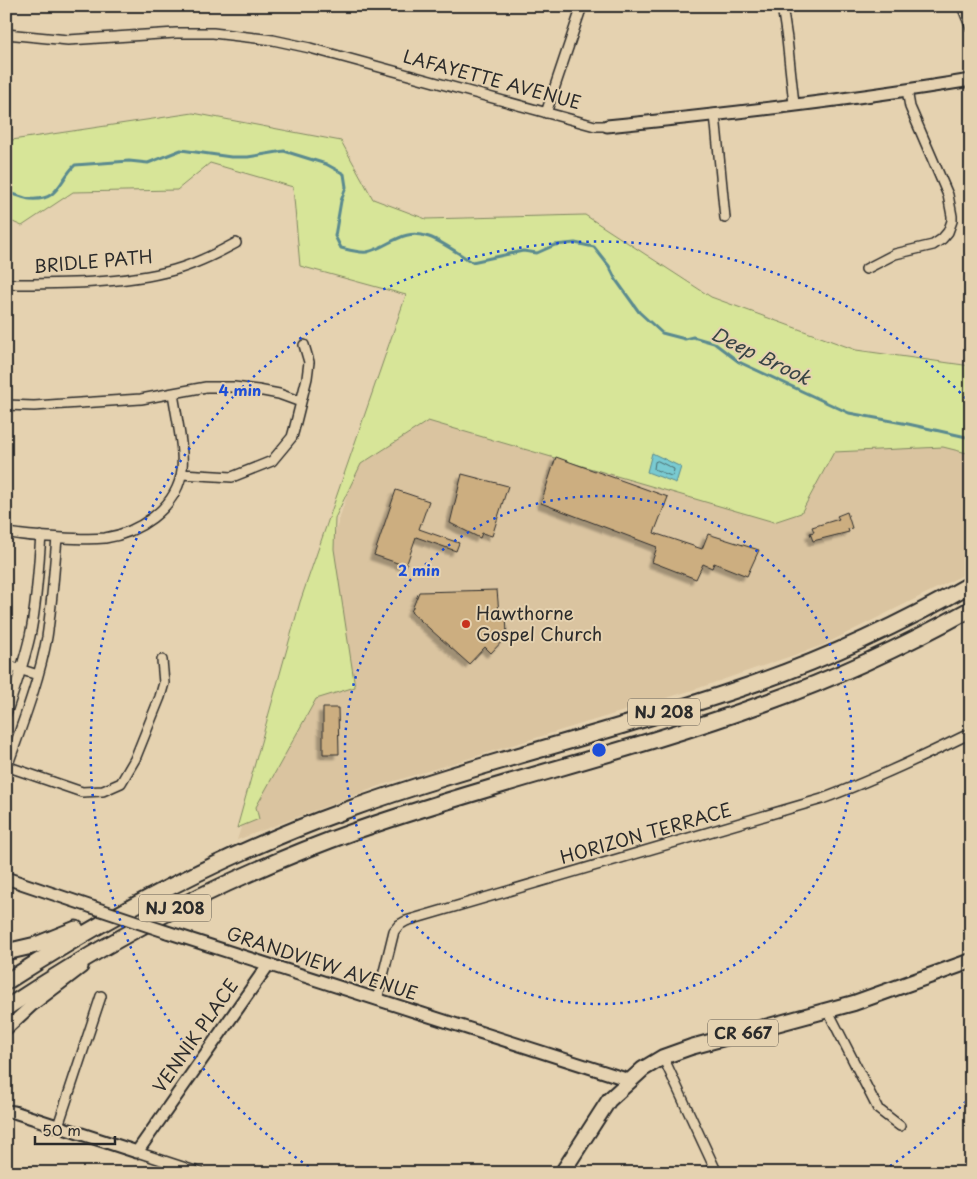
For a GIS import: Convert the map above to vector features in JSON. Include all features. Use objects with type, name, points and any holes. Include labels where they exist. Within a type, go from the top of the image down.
[{"type":"highway","name":"NJ 208","points":[[6,982],[130,906],[236,854],[345,810],[712,698],[792,670],[881,631],[971,584]]},
{"type":"highway","name":"NJ 208","points":[[6,1008],[138,927],[245,875],[355,831],[427,807],[688,729],[800,690],[890,651],[971,609]]},
{"type":"highway","points":[[6,952],[49,940],[130,906]]},
{"type":"main road","name":"CR 667","points":[[562,1173],[602,1110],[618,1090],[643,1069],[663,1057],[691,1047],[828,1011],[887,993],[971,961]]},
{"type":"street","points":[[546,113],[582,6]]},
{"type":"street","points":[[782,6],[788,39],[794,104]]},
{"type":"street","points":[[962,6],[971,28]]},
{"type":"street","name":"LAFAYETTE AVENUE","points":[[6,34],[68,40],[176,33],[243,35],[310,48],[594,126],[715,114],[971,80]]},
{"type":"street","points":[[866,268],[895,254],[933,246],[948,232],[952,221],[952,209],[948,195],[910,106],[907,90]]},
{"type":"street","points":[[715,114],[726,218]]},
{"type":"street","name":"BRIDLE PATH","points":[[6,284],[67,283],[137,277],[173,270],[210,257],[236,243]]},
{"type":"street","points":[[182,474],[232,477],[272,461],[292,437],[307,378],[309,362],[304,345]]},
{"type":"street","points":[[6,405],[34,406],[141,399],[206,387],[234,387],[280,394],[301,402]]},
{"type":"street","points":[[6,532],[17,535],[57,538],[106,538],[127,531],[159,513],[168,503],[178,486],[182,474],[181,451],[173,393]]},
{"type":"street","points":[[6,714],[21,670],[30,635],[36,598],[41,536]]},
{"type":"street","points":[[57,538],[52,599],[38,675],[7,768],[82,792],[103,791],[121,783],[135,759],[160,697],[164,683],[162,660]]},
{"type":"street","points":[[6,665],[38,675]]},
{"type":"street","name":"HORIZON TERRACE","points":[[378,1000],[394,931],[406,921],[822,799],[881,776],[971,733]]},
{"type":"street","name":"GRANDVIEW AVENUE","points":[[6,878],[268,965],[629,1080]]},
{"type":"street","points":[[6,1029],[32,1005],[138,927]]},
{"type":"street","name":"VENNIK PLACE","points":[[137,1152],[268,965]]},
{"type":"street","points":[[58,1126],[100,996]]},
{"type":"street","points":[[828,1011],[878,1109],[900,1126]]},
{"type":"street","points":[[663,1057],[717,1173]]},
{"type":"street","points":[[9,1109],[201,1173]]},
{"type":"shaded area","points":[[410,297],[971,431],[971,571],[823,645],[696,689],[382,785],[237,840]]},
{"type":"green space","points":[[193,113],[341,141],[373,199],[426,219],[585,215],[711,297],[856,350],[971,366],[971,454],[943,447],[834,452],[801,513],[774,522],[428,421],[361,464],[335,518],[334,549],[355,687],[316,699],[256,807],[259,819],[237,828],[300,602],[406,295],[300,266],[293,187],[210,163],[177,190],[73,192],[22,226],[6,219],[6,139],[12,140]]},
{"type":"water","points":[[652,453],[681,467],[676,483],[647,472]]},
{"type":"building","points":[[556,457],[668,497],[654,533],[702,549],[708,534],[759,550],[747,576],[714,563],[712,568],[703,564],[696,579],[652,562],[657,547],[541,503]]},
{"type":"building","points":[[462,474],[508,486],[492,536],[482,533],[480,538],[450,523]]},
{"type":"building","points":[[396,490],[429,501],[419,529],[459,543],[456,551],[416,537],[406,566],[374,555]]},
{"type":"building","points":[[847,512],[852,528],[848,529],[849,532],[813,541],[810,533],[814,532],[812,527],[839,519],[837,516]]},
{"type":"building","name":"Hawthorne Gospel Church","points":[[497,590],[499,613],[506,613],[507,636],[491,653],[485,647],[469,664],[411,612],[419,592]]},
{"type":"building","points":[[323,708],[338,708],[339,754],[323,754]]},
{"type":"waterway","name":"Deep Brook","points":[[6,193],[30,199],[47,197],[57,189],[75,165],[129,161],[148,163],[181,150],[231,157],[248,157],[284,151],[326,164],[344,174],[346,187],[341,201],[335,236],[341,248],[357,252],[367,252],[411,234],[429,237],[440,242],[472,262],[523,251],[537,253],[555,245],[575,243],[594,247],[609,266],[616,280],[639,312],[662,333],[685,339],[693,337],[714,343],[739,362],[849,413],[971,438]]},
{"type":"place","name":"Hawthorne Gospel Church","points":[[466,624]]}]
